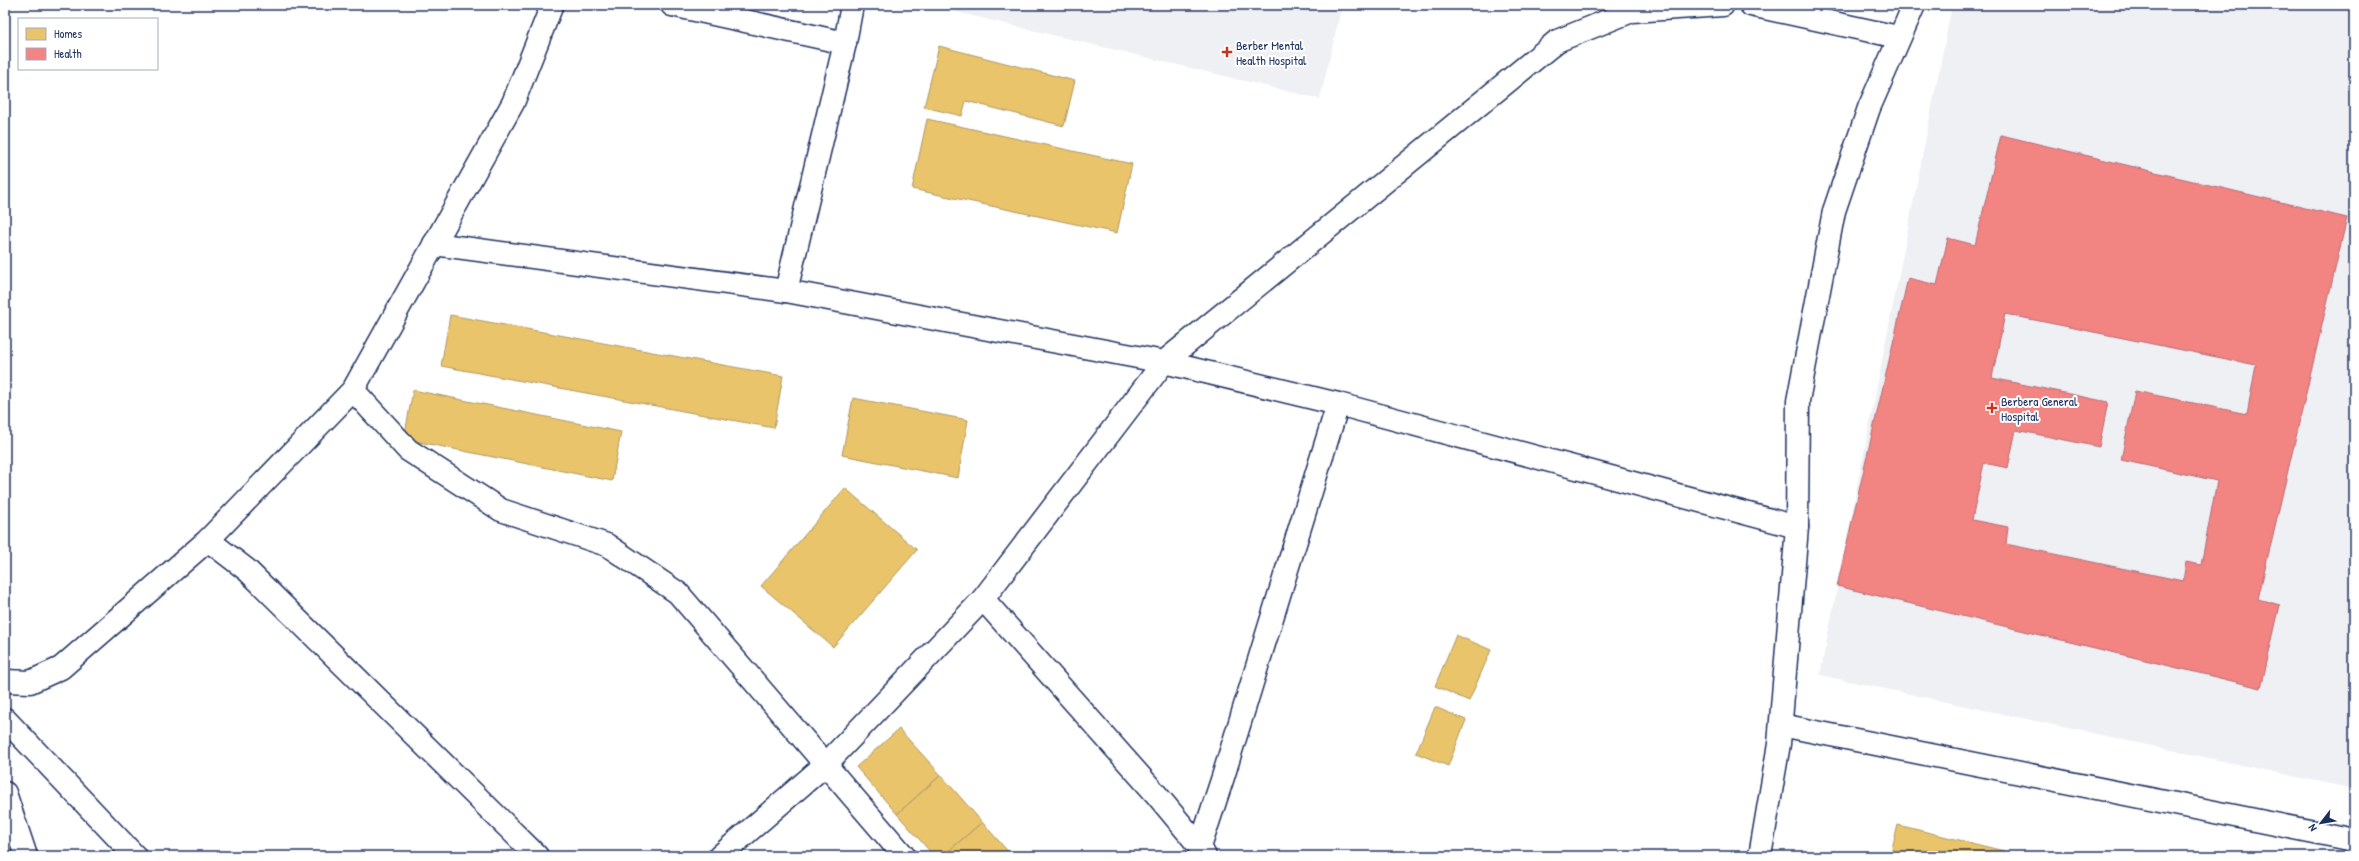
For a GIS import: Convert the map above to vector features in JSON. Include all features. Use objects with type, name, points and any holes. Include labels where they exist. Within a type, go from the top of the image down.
[{"type":"street","points":[[5,681],[30,682],[61,668],[208,540],[353,390],[513,103],[552,5]]},
{"type":"street","points":[[672,5],[845,43]]},
{"type":"street","points":[[786,290],[845,43],[852,5]]},
{"type":"street","points":[[720,856],[826,764],[983,599],[1164,362],[1556,41],[1632,11],[1723,5]]},
{"type":"street","points":[[1750,5],[1898,37]]},
{"type":"street","points":[[1760,856],[1781,725],[1797,527],[1798,401],[1834,211],[1869,108],[1898,37],[1914,5]]},
{"type":"street","points":[[434,244],[786,290],[1164,362],[1338,404],[1797,527]]},
{"type":"street","points":[[353,390],[408,450],[500,510],[607,545],[678,593],[904,856]]},
{"type":"street","points":[[1202,852],[1338,404]]},
{"type":"street","points":[[208,540],[247,570],[537,856]]},
{"type":"street","points":[[983,599],[1156,794],[1202,852]]},
{"type":"street","points":[[5,719],[135,856]]},
{"type":"street","points":[[1781,725],[2354,840]]},
{"type":"street","points":[[5,793],[26,856]]},
{"type":"shaded area","name":"Berber Mental Health Hospital","points":[[927,5],[1342,5],[1320,99]]},
{"type":"shaded area","points":[[1952,5],[2354,5],[2354,789],[1820,675]]},
{"type":"building: Homes","points":[[939,46],[1075,81],[1064,126],[966,101],[962,116],[924,107]]},
{"type":"building: Homes","points":[[927,119],[1132,164],[1117,233],[912,189]]},
{"type":"building: Homes","points":[[450,315],[783,376],[774,428],[441,366]]},
{"type":"building: Homes","points":[[413,390],[621,432],[612,481],[404,439]]},
{"type":"building: Homes","points":[[853,398],[968,420],[958,478],[842,455]]},
{"type":"building: Homes","points":[[845,488],[917,550],[833,647],[761,586]]},
{"type":"building: Homes","points":[[1456,635],[1491,650],[1469,701],[1435,686]]},
{"type":"building: Homes","points":[[1435,707],[1466,720],[1448,766],[1416,753]]},
{"type":"building: Homes","points":[[899,729],[941,775],[897,814],[856,767]]},
{"type":"building: Homes","points":[[941,775],[982,822],[943,856],[934,856],[897,814]]},
{"type":"building: Homes","points":[[982,822],[1012,856],[943,856]]},
{"type":"building: Homes","points":[[1898,825],[2004,851],[2003,856],[1890,856]]},
{"type":"building: Health","name":"Berbera General Hospital","points":[[2001,135],[2347,218],[2258,599],[2280,605],[2261,688],[1837,586],[1908,278],[1937,285],[1948,238],[1975,245]],"holes":[[[2005,314],[2256,365],[2247,414],[2135,391],[2121,460],[2217,481],[2201,565],[2186,562],[2183,581],[2006,544],[2008,527],[1972,520],[1984,463],[2008,468],[2016,430],[2099,447],[2108,402],[1992,378]]]},
{"type":"place","name":"Berber Mental Health Hospital","points":[[1227,52]]},
{"type":"place","name":"Berbera General Hospital","points":[[1992,408]]}]
